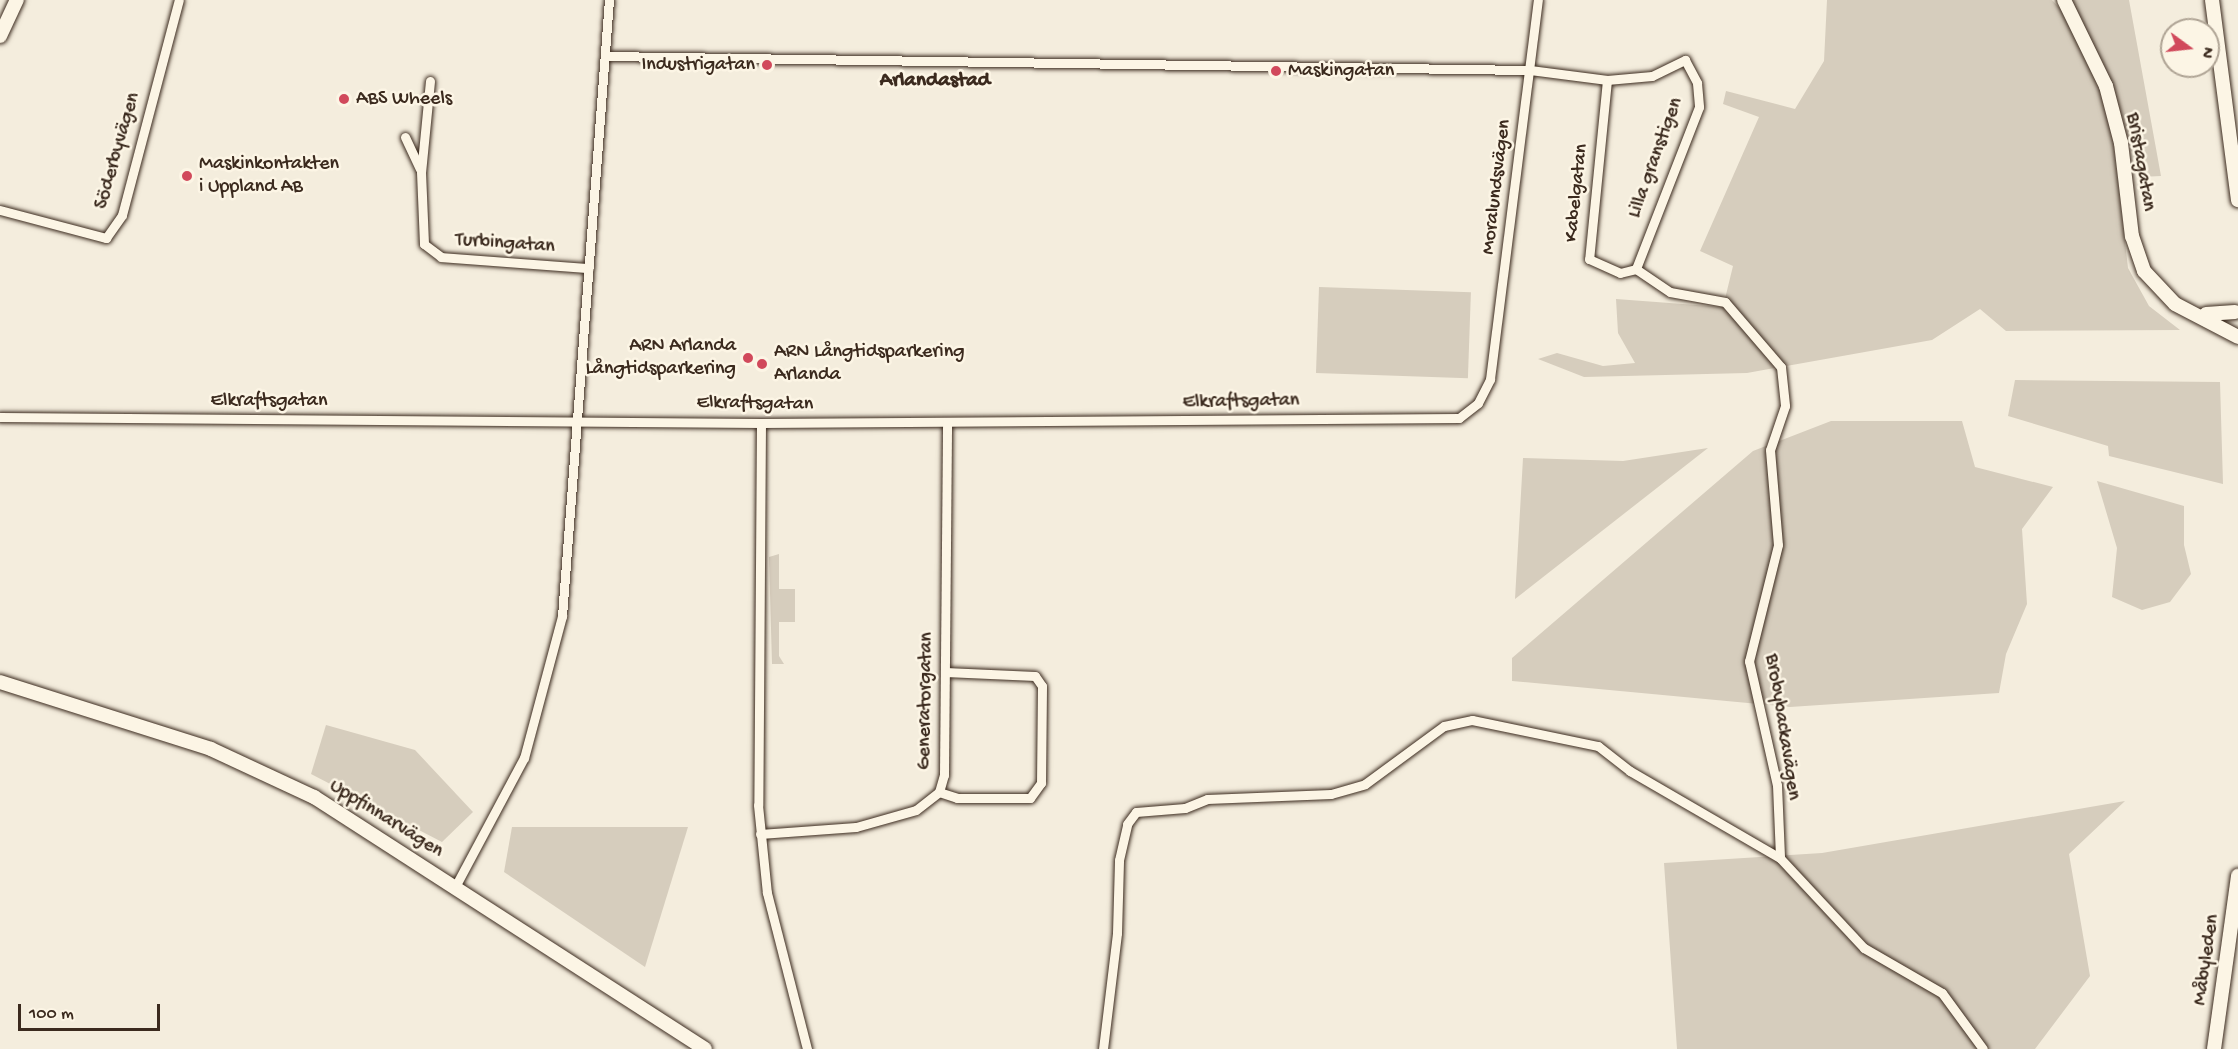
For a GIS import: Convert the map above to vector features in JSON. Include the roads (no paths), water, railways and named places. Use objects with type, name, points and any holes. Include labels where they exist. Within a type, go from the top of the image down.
[{"type":"street","points":[[0,36],[17,0]]},
{"type":"street","name":"Söderbyvägen","points":[[0,210],[106,238],[122,215],[179,0]]},
{"type":"street","points":[[455,887],[503,805],[550,674],[566,580],[576,419],[609,0]]},
{"type":"street","name":"Moralundsvägen","points":[[1490,379],[1538,0]]},
{"type":"street","name":"Bristagatan","points":[[2064,0],[2106,86],[2121,143],[2137,256],[2155,287],[2195,313],[2237,336]]},
{"type":"street","points":[[2212,0],[2238,200]]},
{"type":"street","points":[[605,56],[1530,70],[1607,80]]},
{"type":"street","name":"Lilla granstigen","points":[[1607,80],[1652,76],[1685,60],[1697,83],[1699,106],[1636,269]]},
{"type":"street","name":"Kabelgatan","points":[[1607,80],[1589,259],[1620,273],[1636,269]]},
{"type":"street","name":"Turbingatan","points":[[430,81],[421,172],[421,237],[430,252],[589,268]]},
{"type":"street","name":"Turbingatan","points":[[405,137],[421,172]]},
{"type":"street","name":"Brobybackavägen","points":[[1636,269],[1670,292],[1725,302],[1781,367],[1785,406],[1770,450],[1778,545],[1749,662],[1777,785],[1780,858]]},
{"type":"street","points":[[2195,313],[2236,311],[2237,336]]},
{"type":"street","name":"Elkraftsgatan","points":[[0,417],[576,419],[761,423],[1459,418],[1478,403],[1490,379]]},
{"type":"street","name":"Generatorgatan","points":[[760,834],[864,825],[916,810],[939,792],[945,672],[947,422]]},
{"type":"street","points":[[761,423],[760,834],[774,927],[807,1049]]},
{"type":"street","points":[[939,792],[957,798],[1029,798],[1041,783],[1042,686],[1035,676],[945,672]]},
{"type":"street","name":"Uppfinnarvägen","points":[[0,682],[7,690],[121,718],[243,762],[347,816],[705,1049]]},
{"type":"street","points":[[1103,1049],[1118,933],[1119,860],[1127,825],[1136,812],[1185,808],[1207,799],[1331,794],[1365,784],[1444,726],[1492,721],[1598,746],[1630,771],[1780,858],[1864,948],[1942,993],[1983,1049]]},
{"type":"street","name":"Måbyleden","points":[[2214,1049],[2238,876]]},
{"type":"place","name":"Industrigatan","points":[[767,65]]},
{"type":"place","name":"Maskingatan","points":[[1276,71]]},
{"type":"place","name":"ABS Wheels","points":[[344,99]]},
{"type":"place","name":"Maskinkontakten i Uppland AB","points":[[187,176]]},
{"type":"place","name":"ARN Arlanda Långtidsparkering","points":[[748,358]]},
{"type":"place","name":"ARN Långtidsparkering Arlanda","points":[[762,364]]},
{"type":"district","name":"Arlandastad","points":[[935,82]]}]
